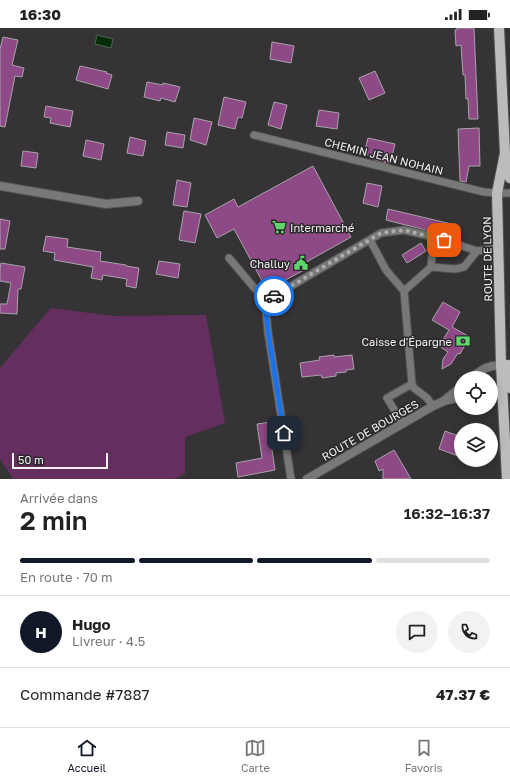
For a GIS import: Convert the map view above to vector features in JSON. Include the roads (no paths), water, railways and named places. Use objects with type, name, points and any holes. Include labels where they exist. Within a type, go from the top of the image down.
[{"type":"main road","name":"ROUTE DE LYON","points":[[499,28],[510,178]]},
{"type":"main road","name":"ROUTE DE LYON","points":[[501,365],[497,193],[507,153]]},
{"type":"main road","points":[[501,365],[508,365],[508,391],[504,437],[507,479]]},
{"type":"street","points":[[0,186],[106,204],[138,201]]},
{"type":"street","points":[[481,371],[490,366],[501,365]]},
{"type":"street","points":[[498,393],[508,391]]},
{"type":"street","name":"ROUTE DE BOURGES","points":[[444,401],[454,392]]},
{"type":"street","name":"ROUTE DE BOURGES","points":[[307,479],[433,406],[454,399]]},
{"type":"lane","name":"CHEMIN JEAN NOHAIN","points":[[254,135],[484,192],[510,193]]},
{"type":"lane","points":[[291,479],[268,332],[266,311],[270,299],[381,233],[404,230],[434,237],[477,251],[498,248]]},
{"type":"lane","points":[[404,291],[431,266],[434,237]]},
{"type":"lane","points":[[370,240],[386,270],[404,291],[412,384],[414,388],[427,398],[433,406]]},
{"type":"lane","points":[[431,266],[455,269],[464,267],[477,251]]},
{"type":"lane","points":[[229,258],[268,304]]},
{"type":"lane","points":[[403,424],[387,398],[412,384]]},
{"type":"place","name":"Intermarché","points":[[279,227]]},
{"type":"place","name":"Challuy","points":[[301,263]]},
{"type":"place","name":"Caisse d'Épargne","points":[[463,341]]}]
